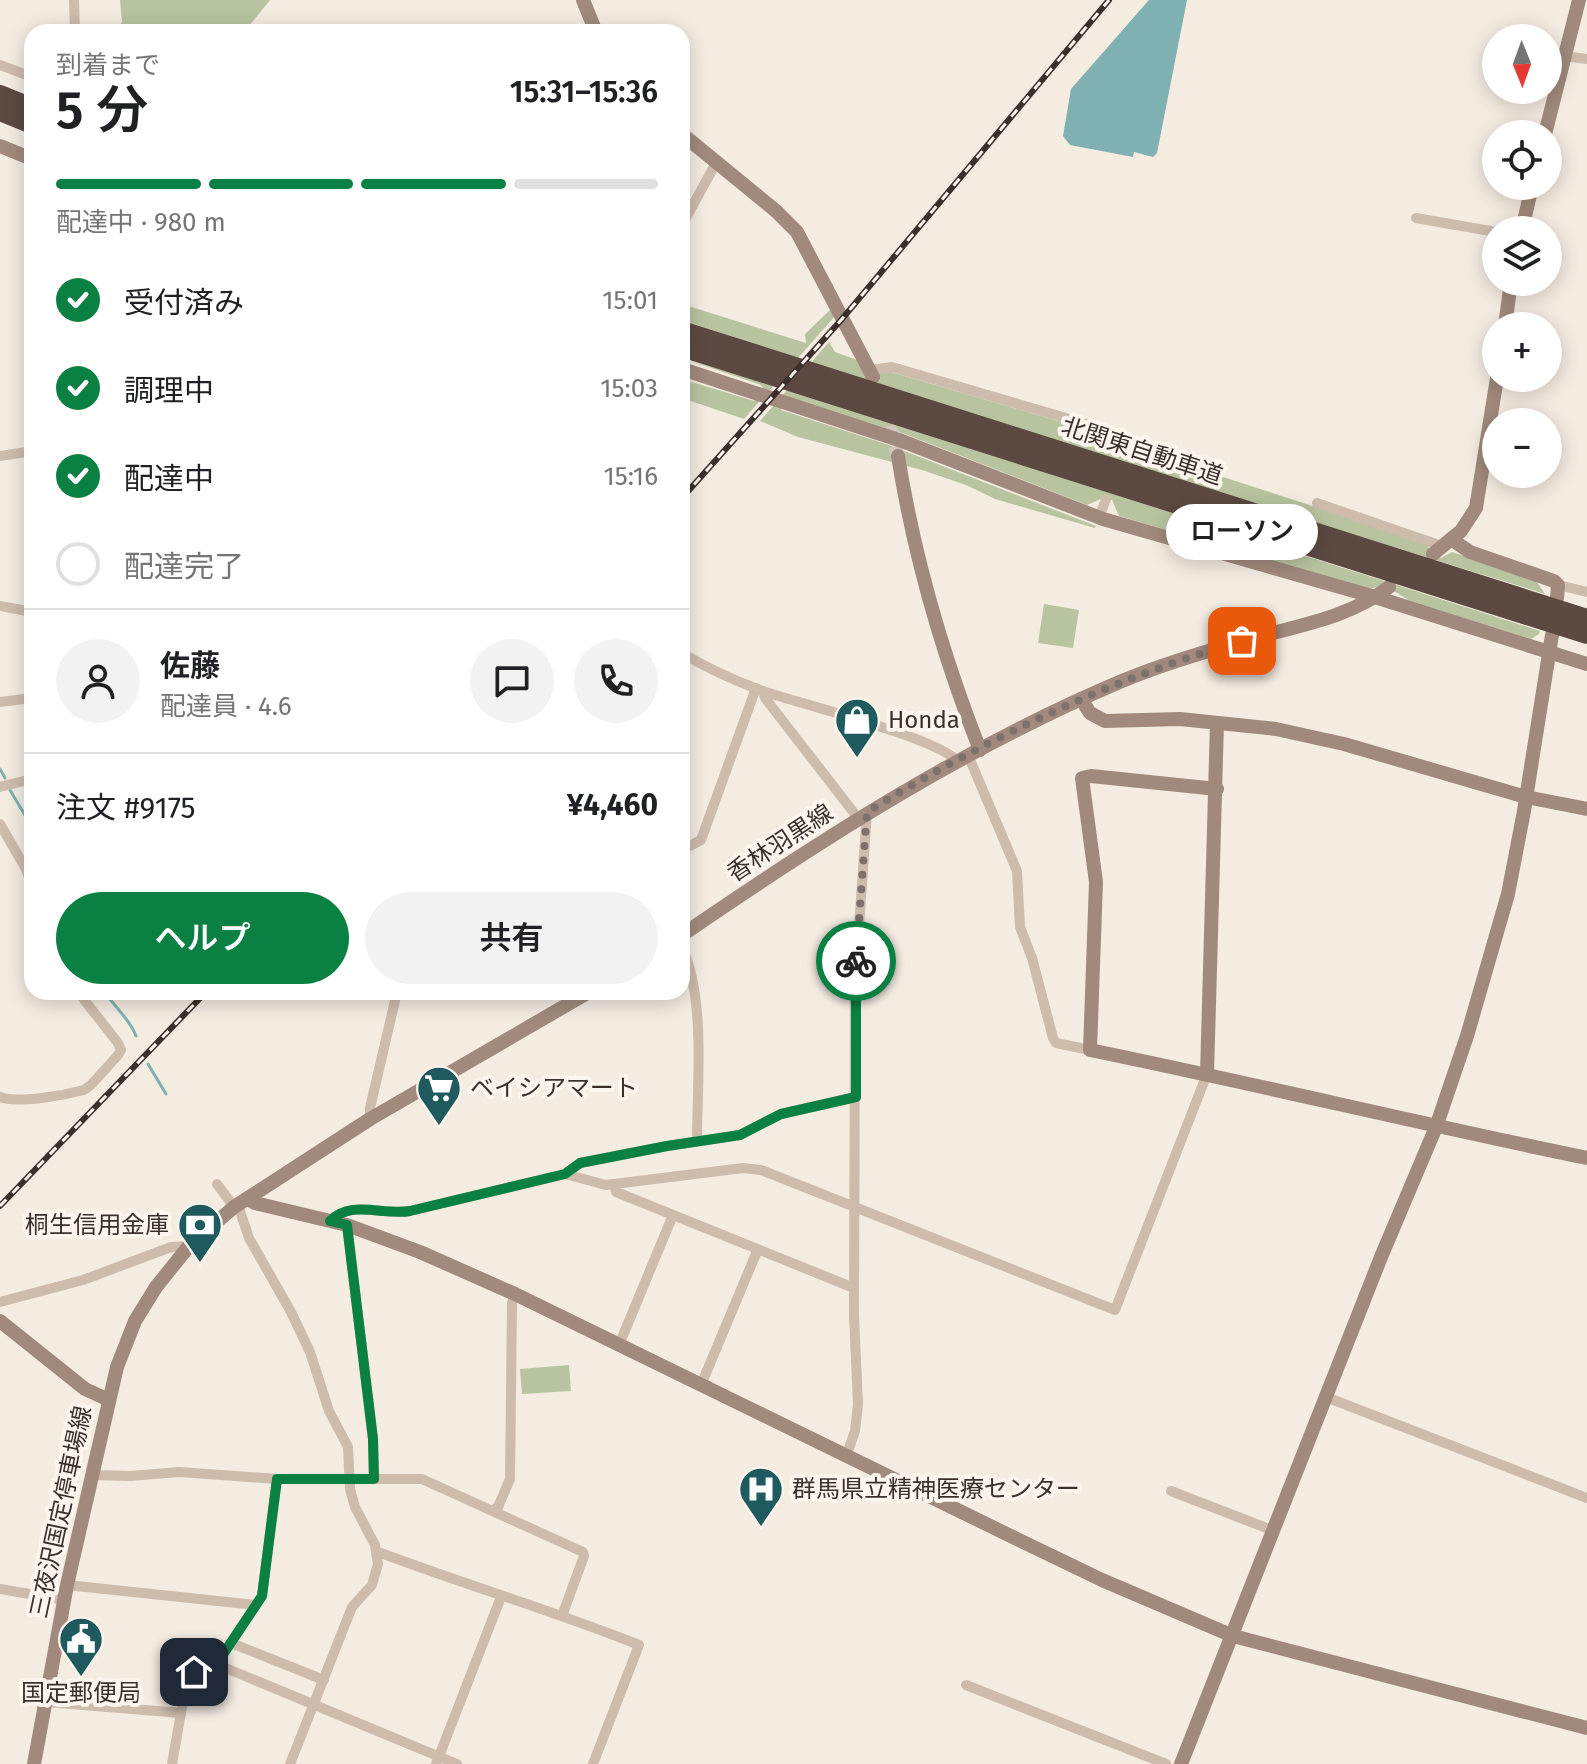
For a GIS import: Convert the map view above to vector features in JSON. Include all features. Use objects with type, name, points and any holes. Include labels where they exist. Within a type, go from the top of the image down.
[{"type":"highway","points":[[0,95],[24,105]]},
{"type":"highway","points":[[0,111],[24,121]]},
{"type":"highway","name":"北関東自動車道","points":[[690,334],[778,370],[1587,634]]},
{"type":"highway","name":"北関東自動車道","points":[[690,349],[778,370]]},
{"type":"highway","name":"北関東自動車道","points":[[808,380],[1587,619]]},
{"type":"street","points":[[74,0],[75,24]]},
{"type":"street","points":[[583,0],[593,24]]},
{"type":"street","points":[[1548,120],[1579,0]]},
{"type":"street","points":[[1564,56],[1587,59]]},
{"type":"street","points":[[0,65],[24,74]]},
{"type":"street","points":[[690,141],[797,232],[872,374],[892,367],[1100,428],[1117,435],[1115,452]]},
{"type":"street","points":[[0,146],[24,156]]},
{"type":"street","points":[[690,210],[716,163]]},
{"type":"street","points":[[1416,218],[1482,230]]},
{"type":"street","points":[[690,372],[902,441],[1099,518],[1375,597],[1587,664]]},
{"type":"street","points":[[1442,546],[1470,520],[1479,500],[1495,392]]},
{"type":"street","points":[[0,456],[24,452]]},
{"type":"street","points":[[898,456],[968,755],[1017,871],[1020,927],[1056,1043],[1587,1158]]},
{"type":"street","points":[[1099,518],[1106,499]]},
{"type":"street","points":[[1317,503],[1549,579],[1557,592],[1587,592]]},
{"type":"street","name":"香林羽黒線","points":[[690,930],[863,815],[968,755],[1081,699],[1196,654],[1351,611],[1389,587]]},
{"type":"street","points":[[0,606],[24,610]]},
{"type":"street","points":[[1181,1764],[1436,1127],[1496,940],[1526,797],[1552,635]]},
{"type":"street","points":[[690,658],[760,690],[950,753],[968,755]]},
{"type":"street","points":[[760,690],[863,815],[855,984],[854,1288],[858,1404],[855,1431],[846,1457]]},
{"type":"street","points":[[690,846],[701,840],[760,690]]},
{"type":"street","points":[[0,702],[24,699]]},
{"type":"street","points":[[1081,699],[1090,713],[1105,721],[1168,719],[1276,729],[1319,738],[1526,797],[1587,809]]},
{"type":"street","points":[[565,1174],[606,1185],[755,1168],[1115,1310],[1207,1074],[1217,723]]},
{"type":"street","points":[[1090,1050],[1096,882],[1082,778],[1086,775],[1217,789]]},
{"type":"street","points":[[0,787],[24,781]]},
{"type":"street","points":[[0,824],[24,866]]},
{"type":"street","points":[[690,973],[698,1043],[697,1141]]},
{"type":"street","points":[[0,1097],[26,1099],[84,1090],[118,1055],[121,1050],[118,1043],[84,1000]]},
{"type":"street","points":[[370,1119],[395,1000]]},
{"type":"street","points":[[109,1400],[124,1346],[135,1321],[156,1287],[189,1246],[240,1204],[563,1000]]},
{"type":"street","points":[[330,1221],[337,1214],[349,1210],[403,1213],[565,1174],[580,1163],[740,1135],[781,1114],[856,1097]]},
{"type":"street","points":[[217,1184],[240,1204],[249,1238],[291,1312],[317,1371],[329,1411],[348,1450],[348,1480],[355,1507],[375,1545],[376,1578],[366,1594],[352,1607],[290,1764]]},
{"type":"street","points":[[614,1184],[616,1192],[854,1288]]},
{"type":"street","points":[[240,1204],[255,1203],[347,1225],[420,1252],[515,1294],[1102,1580],[1233,1636],[1587,1728]]},
{"type":"street","points":[[619,1345],[673,1215]]},
{"type":"street","points":[[347,1225],[373,1439],[374,1479]]},
{"type":"street","points":[[0,1302],[83,1280],[171,1247],[189,1246]]},
{"type":"street","points":[[701,1385],[758,1249]]},
{"type":"street","points":[[493,1511],[498,1507],[510,1479],[511,1335],[515,1294]]},
{"type":"street","name":"三夜沢国定停車場線","points":[[0,1321],[85,1389],[109,1400],[66,1592],[34,1764]]},
{"type":"street","points":[[1326,1397],[1587,1498]]},
{"type":"street","points":[[92,1475],[179,1472],[277,1479],[427,1480],[583,1552],[562,1616]]},
{"type":"street","points":[[172,1764],[189,1676],[216,1664],[264,1591],[277,1479]]},
{"type":"street","points":[[1171,1491],[1274,1531]]},
{"type":"street","points":[[376,1554],[381,1553],[639,1645],[593,1764]]},
{"type":"street","points":[[0,1589],[256,1605]]},
{"type":"street","points":[[438,1760],[501,1597]]},
{"type":"street","points":[[231,1643],[324,1680]]},
{"type":"street","points":[[216,1664],[438,1760],[457,1764]]},
{"type":"street","points":[[966,1685],[1166,1764]]},
{"type":"street","points":[[46,1702],[181,1713]]},
{"type":"green space","points":[[120,0],[270,0],[250,24],[121,24]]},
{"type":"green space","points":[[690,307],[806,343],[805,334],[830,310],[835,316],[744,419],[690,401],[690,381],[754,401],[764,390],[761,385],[690,360],[769,384],[783,353],[690,323]]},
{"type":"green space","points":[[829,342],[835,352],[860,361],[879,377],[879,373],[891,372],[1103,434],[1110,451],[1121,453],[1132,444],[1197,467],[1204,483],[1211,485],[1220,476],[1424,542],[1430,549],[1428,551],[1441,558],[1452,552],[1535,579],[1545,594],[1284,513],[795,392],[1540,631],[1539,634],[1531,639],[1410,601],[1384,585],[1369,589],[1213,544],[1203,527],[1181,534],[1119,516],[1112,500],[1103,498],[1087,505],[905,434],[789,398],[781,410],[889,445],[1096,526],[995,499],[922,470],[798,437],[760,421]]},
{"type":"green space","points":[[1044,604],[1079,610],[1073,648],[1038,643]]},
{"type":"green space","points":[[569,1365],[571,1391],[522,1394],[520,1369]]},
{"type":"water","points":[[1149,0],[1187,0],[1157,153],[1153,157],[1134,152],[1133,157],[1070,145],[1063,136],[1071,89]]},
{"type":"waterway","points":[[1120,452],[1132,443]]},
{"type":"waterway","points":[[0,769],[5,778]]},
{"type":"waterway","points":[[10,790],[24,814]]},
{"type":"waterway","points":[[111,1000],[136,1036]]},
{"type":"waterway","points":[[148,1064],[166,1094]]},
{"type":"tunnel","points":[[883,406],[898,456]]},
{"type":"railway","points":[[690,489],[842,319],[1109,0]]},
{"type":"railway","points":[[0,1206],[198,1000]]},
{"type":"way so far","points":[[856,961],[867,812],[957,761],[1101,690],[1196,654],[1242,641]]},
{"type":"place","name":"ローソン","points":[[1242,641]]},
{"type":"place","name":"Honda","points":[[857,759]]},
{"type":"place","name":"ベイシアマート","points":[[439,1127]]},
{"type":"place","name":"桐生信用金庫","points":[[200,1264]]},
{"type":"place","name":"群馬県立精神医療センター","points":[[761,1528]]},
{"type":"place","name":"国定郵便局","points":[[81,1678]]},
{"type":"route","points":[[194,1672],[218,1662],[262,1596],[277,1479],[374,1479],[373,1439],[347,1225],[330,1221],[337,1214],[349,1210],[410,1211],[565,1174],[580,1163],[740,1135],[781,1114],[856,1097],[856,961]]}]
